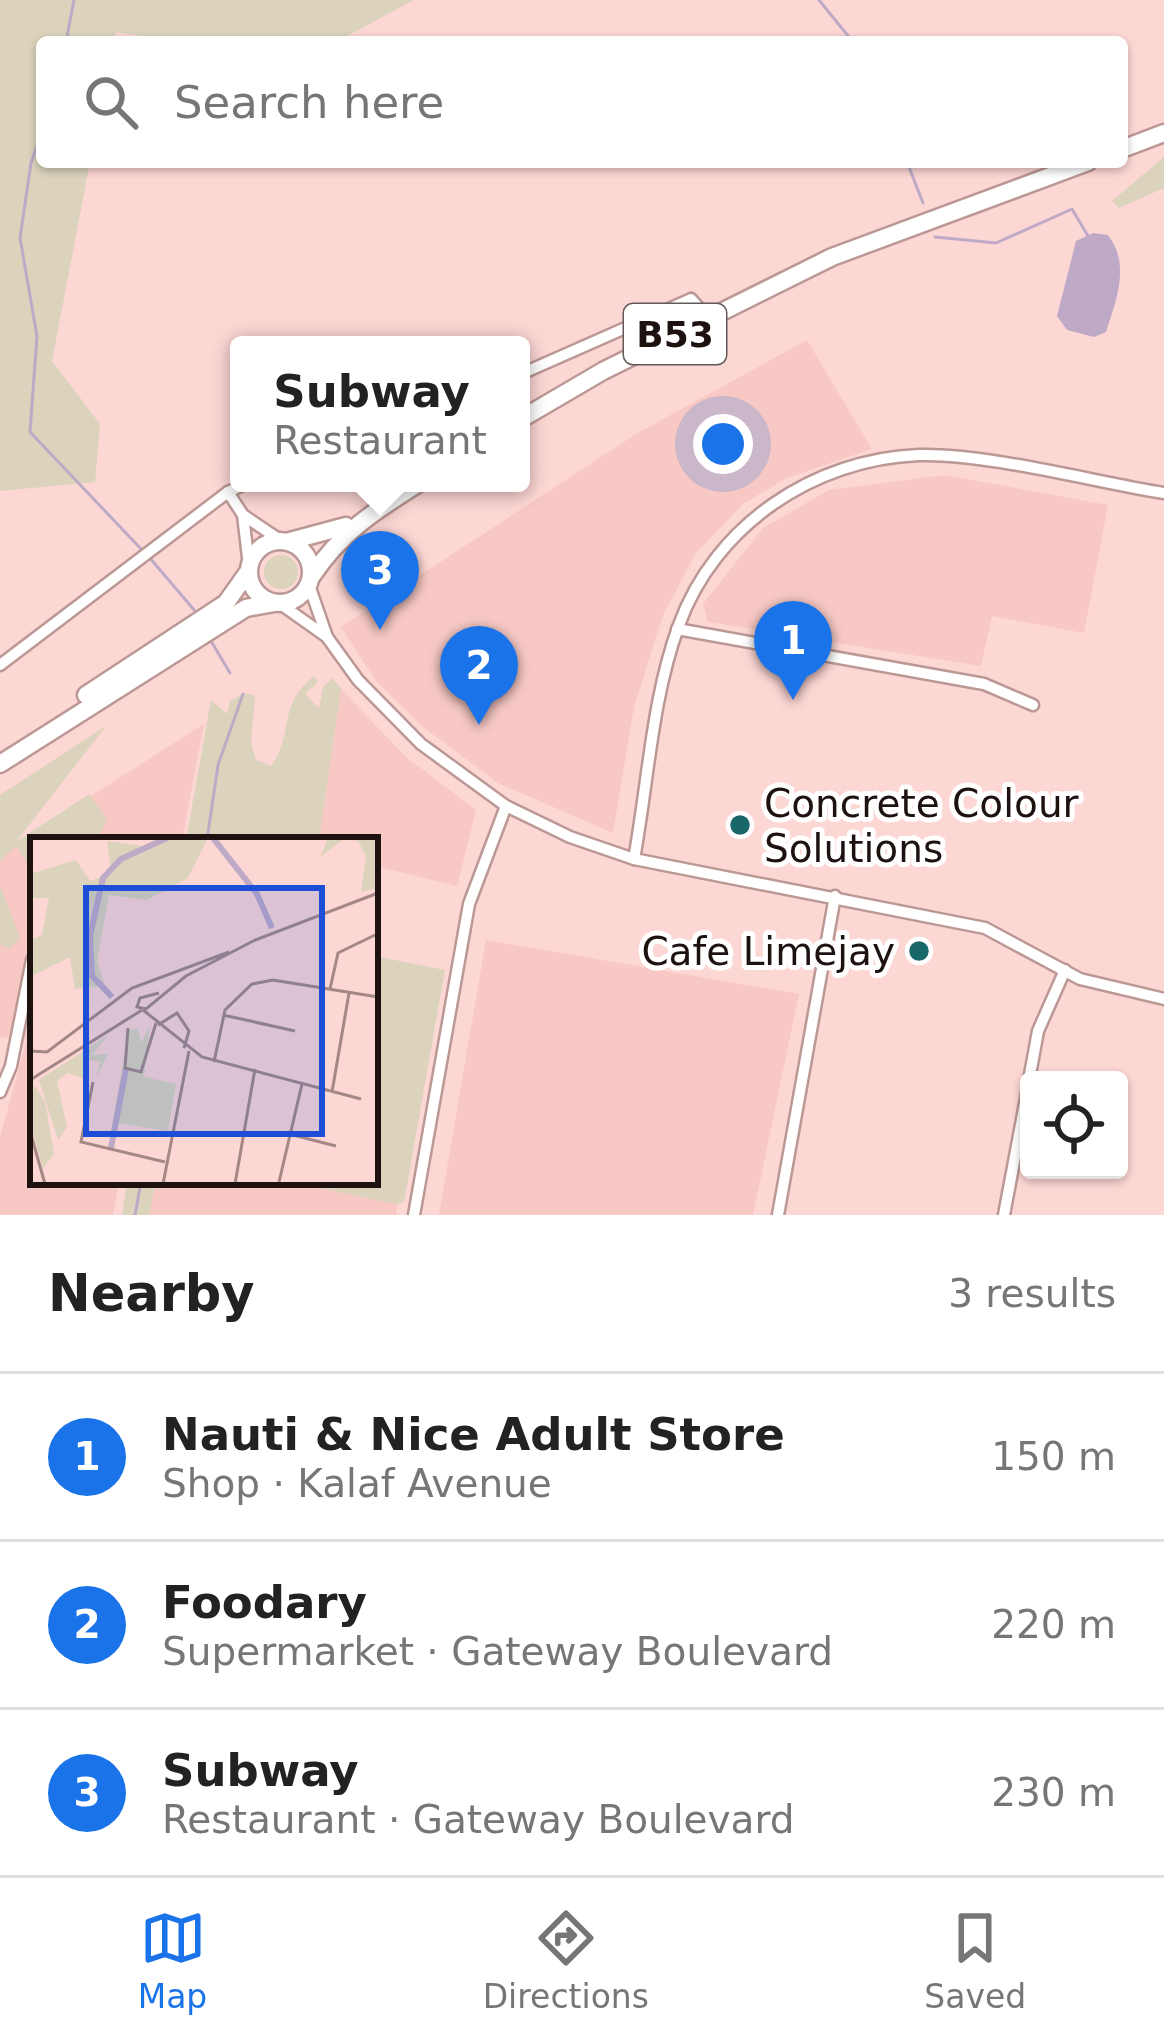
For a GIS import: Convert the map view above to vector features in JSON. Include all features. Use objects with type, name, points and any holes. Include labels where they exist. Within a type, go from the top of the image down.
[{"type":"main road","points":[[1128,147],[1164,133]]},
{"type":"main road","name":"B53","points":[[530,414],[834,256],[1072,168]]},
{"type":"main road","points":[[0,764],[246,608],[298,598],[332,546],[359,521],[405,492]]},
{"type":"main road","points":[[0,752],[226,603],[264,544],[359,521]]},
{"type":"main road","points":[[285,541],[308,556],[310,581]]},
{"type":"main road","points":[[249,569],[258,594],[276,603]]},
{"type":"street","points":[[530,370],[691,299],[708,318]]},
{"type":"street","points":[[634,859],[677,629],[710,566],[744,525],[821,476],[872,460],[923,455],[1164,493]]},
{"type":"street","points":[[0,665],[228,492],[243,514],[285,541]]},
{"type":"street","points":[[243,514],[249,569]]},
{"type":"street","points":[[310,581],[326,637]]},
{"type":"street","points":[[276,603],[326,637],[358,680],[421,744],[506,806],[634,859],[985,928],[1117,992],[1164,999]]},
{"type":"street","points":[[677,629],[984,684],[1033,705]]},
{"type":"street","points":[[414,1215],[469,904],[506,806]]},
{"type":"street","points":[[778,1215],[835,896]]},
{"type":"street","points":[[0,1092],[11,1066],[30,970]]},
{"type":"street","points":[[1031,1071],[1038,1031],[1065,970]]},
{"type":"street","points":[[1004,1215],[1020,1129]]},
{"type":"shaded area","points":[[0,0],[414,0],[347,36],[116,32],[115,36],[36,36],[36,168],[89,168],[52,361],[100,424],[95,482],[0,491]]},
{"type":"shaded area","points":[[1164,157],[1164,188],[1119,208],[1112,201]]},
{"type":"shaded area","points":[[1093,233],[1108,235],[1120,270],[1106,332],[1094,337],[1067,330],[1057,316],[1076,241]]},
{"type":"shaded area","points":[[807,340],[872,449],[787,478],[743,504],[696,553],[663,615],[634,707],[613,833],[498,783],[423,727],[376,681],[341,627],[636,434]]},
{"type":"shaded area","points":[[945,475],[1108,505],[1084,633],[992,616],[981,666],[708,622],[703,604],[763,528],[829,490]]},
{"type":"shaded area","points":[[281,555],[293,560],[298,572],[293,584],[281,589],[269,584],[264,572],[269,560]]},
{"type":"shaded area","points":[[314,676],[318,682],[305,694],[319,708],[323,687],[333,678],[341,689],[319,837],[187,837],[211,700],[227,714],[230,701],[245,693],[255,696],[251,742],[256,760],[271,766],[302,687]]},
{"type":"shaded area","points":[[341,689],[405,756],[476,810],[457,886],[378,867],[378,837],[319,837]]},
{"type":"shaded area","points":[[204,724],[183,837],[30,837],[30,1185],[118,1185],[113,1215],[0,1215],[0,1137],[27,1039],[0,1037],[0,854]]},
{"type":"shaded area","points":[[106,726],[16,842],[89,794],[107,820],[98,837],[30,837],[30,867],[16,846],[0,861],[0,795]]},
{"type":"shaded area","points":[[0,886],[20,938],[9,949],[0,944]]},
{"type":"shaded area","points":[[486,940],[799,994],[753,1215],[439,1215]]},
{"type":"shaded area","points":[[378,957],[445,970],[404,1202],[304,1185],[378,1185]]},
{"type":"shaded area","points":[[127,1185],[155,1185],[149,1215],[122,1215]]},
{"type":"shaded area","points":[[155,1185],[307,1185],[398,1200],[396,1215],[149,1215]]},
{"type":"waterway","points":[[67,36],[74,0]]},
{"type":"waterway","points":[[819,0],[848,36]]},
{"type":"waterway","points":[[36,149],[20,238],[37,336],[30,432],[143,551]]},
{"type":"waterway","points":[[909,168],[923,203]]},
{"type":"waterway","points":[[935,237],[996,243],[1072,209],[1088,236]]},
{"type":"waterway","points":[[149,557],[195,611]]},
{"type":"waterway","points":[[211,641],[230,673]]},
{"type":"waterway","points":[[207,837],[218,765],[243,694]]},
{"type":"waterway","points":[[135,1215],[140,1185]]},
{"type":"place","name":"Subway","points":[[380,630]]},
{"type":"place","name":"Nauti & Nice Adult Store","points":[[793,700]]},
{"type":"place","name":"Foodary","points":[[479,725]]},
{"type":"place","name":"Concrete Colour Solutions","points":[[740,825]]},
{"type":"place","name":"Cafe Limejay","points":[[919,951]]}]
